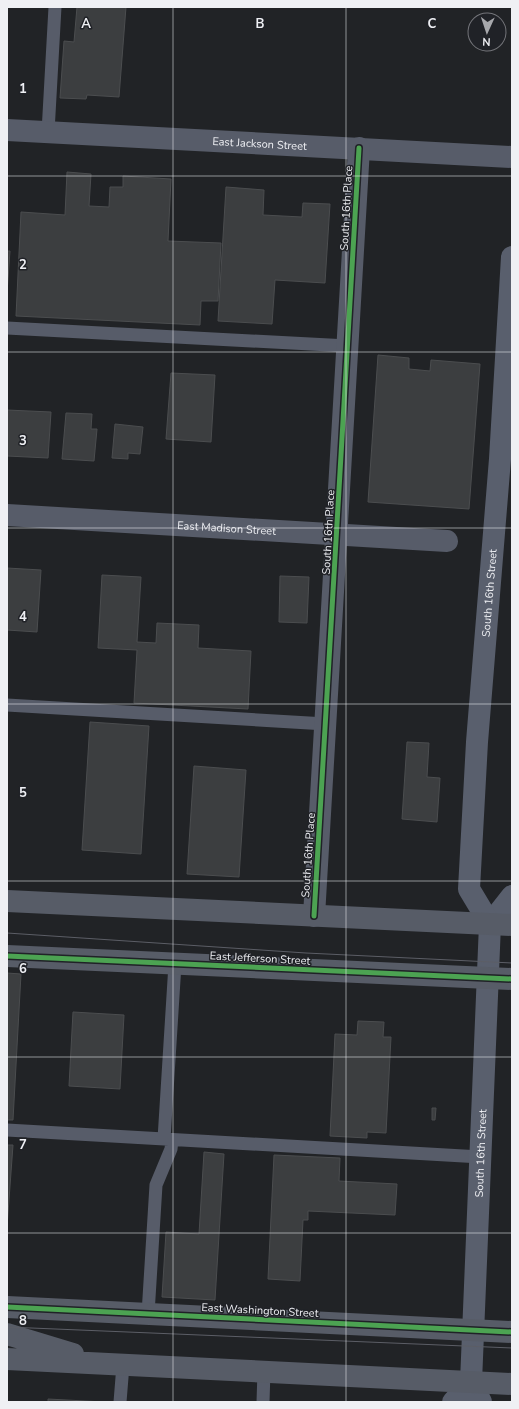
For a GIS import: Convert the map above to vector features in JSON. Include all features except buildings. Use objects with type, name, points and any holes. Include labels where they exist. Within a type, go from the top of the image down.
[{"type":"main road","name":"South 16th Street","points":[[471,1382],[490,924],[470,889],[477,742],[500,458],[512,257]]},
{"type":"main road","points":[[490,924],[512,896]]},
{"type":"main road","points":[[7,901],[512,925]]},
{"type":"main road","name":"East Jefferson Street","points":[[7,956],[512,979]]},
{"type":"main road","name":"East Washington Street","points":[[7,1307],[512,1332]]},
{"type":"main road","points":[[7,1334],[116,1365]]},
{"type":"main road","points":[[7,1359],[512,1384]]},
{"type":"main road","points":[[453,1402],[471,1382]]},
{"type":"main road","points":[[471,1382],[481,1402]]},
{"type":"street","name":"East Jackson Street","points":[[7,130],[512,157]]},
{"type":"street","name":"South 16th Place","points":[[314,916],[338,534],[359,148]]},
{"type":"street","name":"East Madison Street","points":[[7,515],[447,541]]},
{"type":"lane","points":[[48,132],[55,7]]},
{"type":"lane","points":[[7,328],[348,346]]},
{"type":"lane","points":[[7,705],[326,724]]},
{"type":"lane","points":[[148,1314],[156,1185],[171,1149],[168,1140],[175,964]]},
{"type":"lane","points":[[7,1130],[481,1157]]},
{"type":"lane","points":[[116,1365],[120,1402]]},
{"type":"lane","points":[[263,1402],[264,1371]]},
{"type":"tram line","points":[[7,933],[306,953],[512,963]]},
{"type":"tram line","points":[[7,1327],[512,1348]]},
{"type":"cycle path","points":[[314,916],[359,148]]},
{"type":"cycle path","points":[[7,956],[512,979]]},
{"type":"cycle path","points":[[7,1307],[512,1332]]}]
